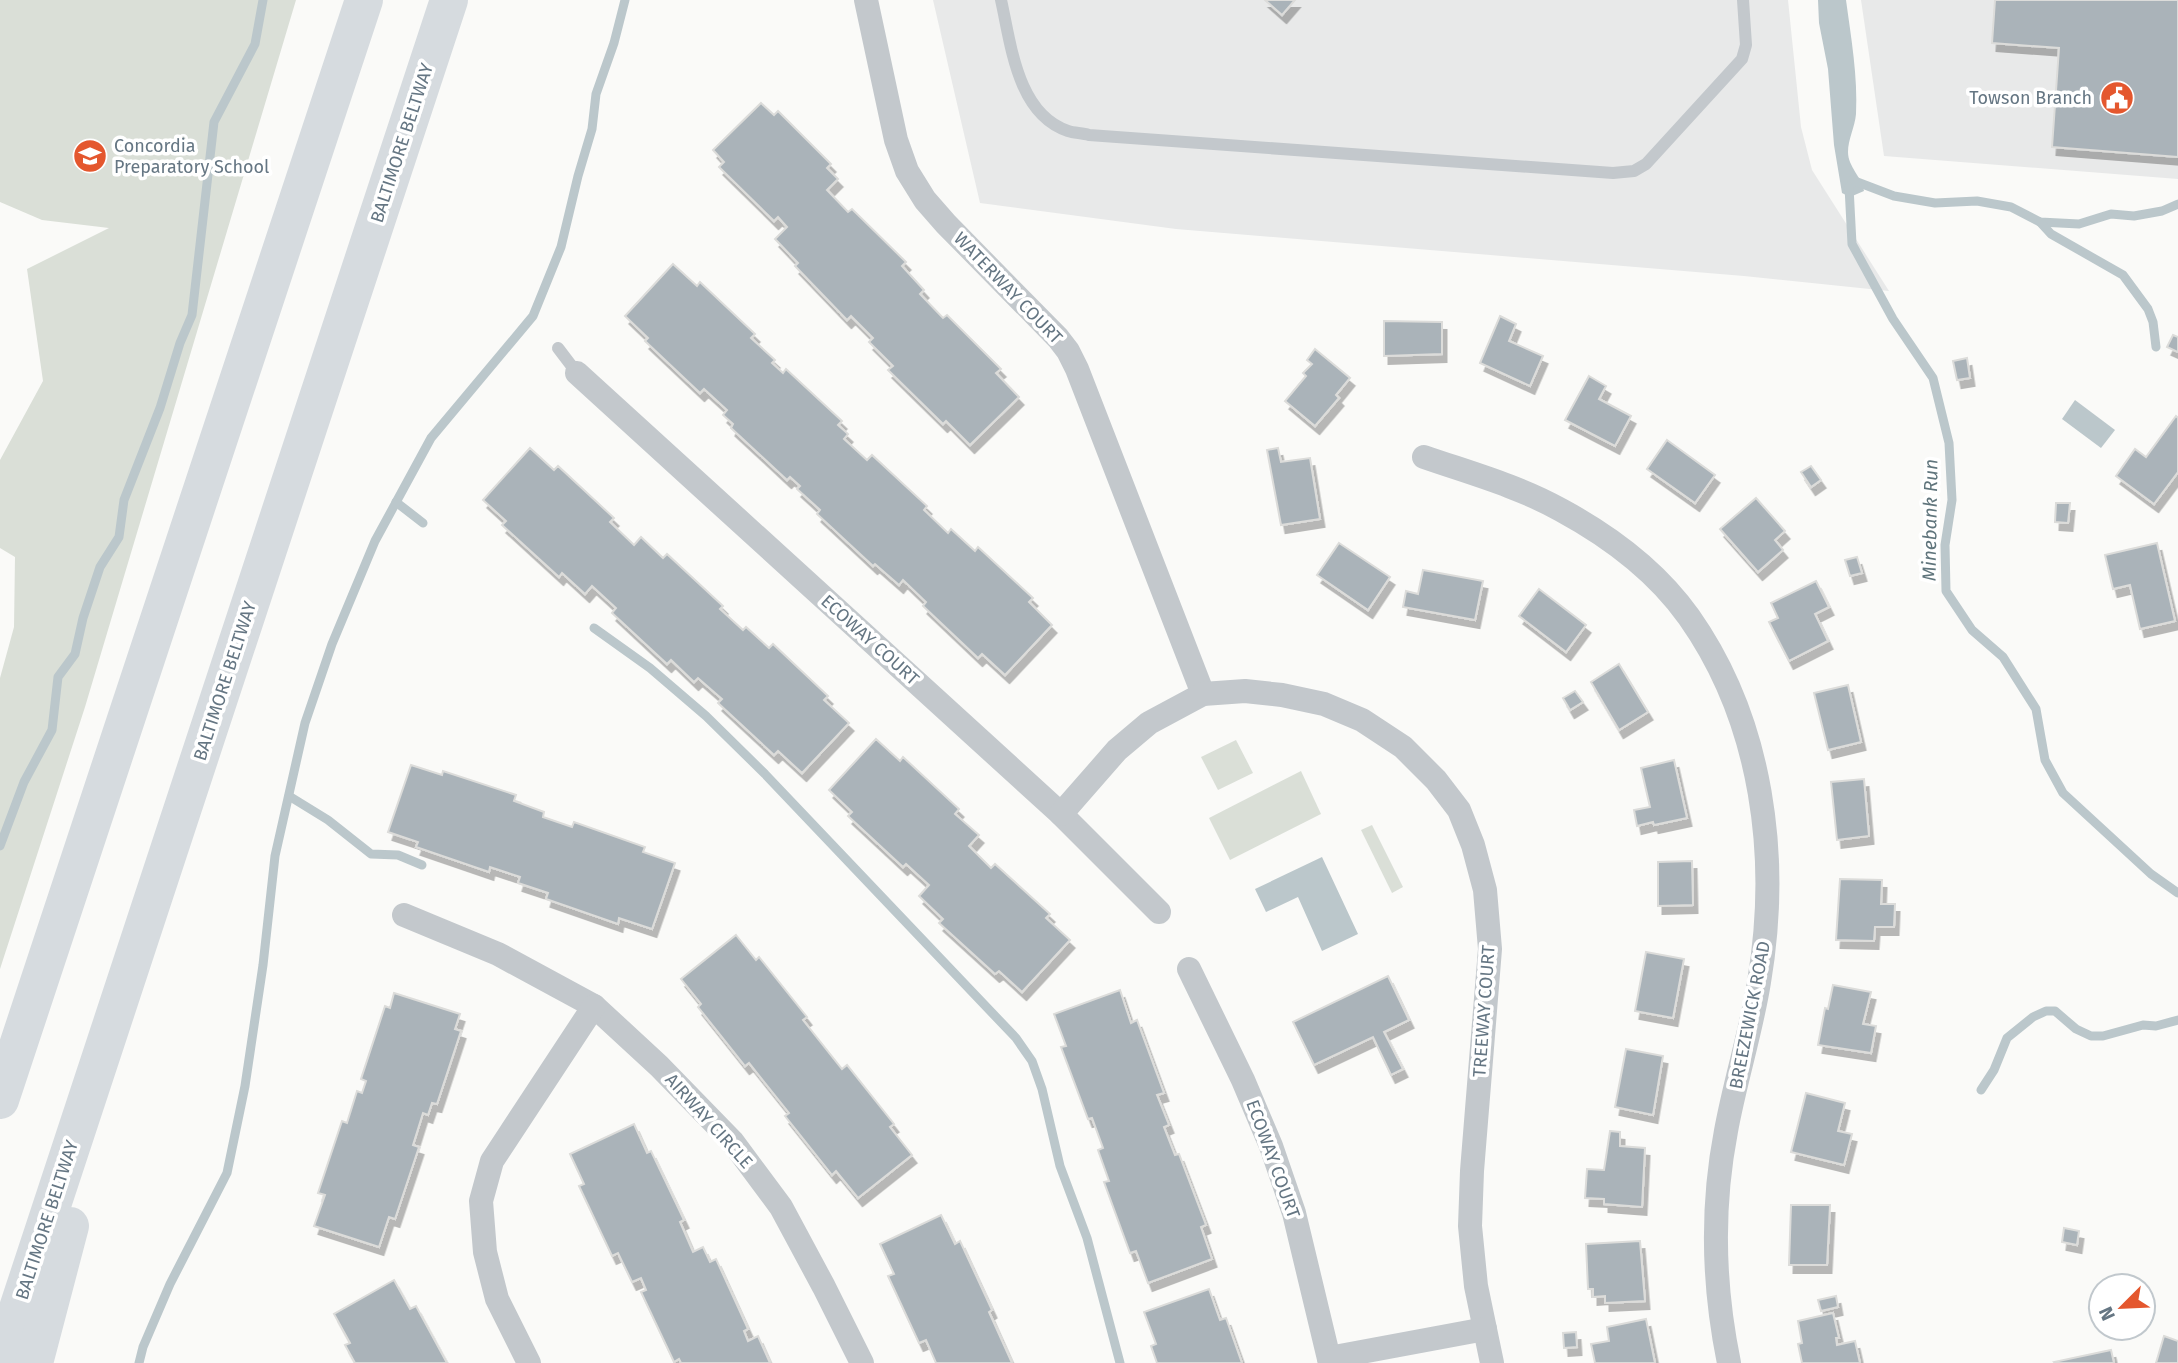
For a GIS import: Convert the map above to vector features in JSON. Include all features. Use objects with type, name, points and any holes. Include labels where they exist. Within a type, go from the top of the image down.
[{"type":"highway","points":[[0,1100],[364,0]]},
{"type":"highway","name":"BALTIMORE BELTWAY","points":[[0,1363],[449,0]]},
{"type":"highway","points":[[34,1363],[172,842]]},
{"type":"street","name":"WATERWAY COURT","points":[[866,0],[896,140],[907,171],[925,200],[946,224],[1068,351],[1203,694]]},
{"type":"street","name":"ECOWAY COURT","points":[[576,373],[1060,814],[1159,912]]},
{"type":"street","name":"BREEZEWICK ROAD","points":[[1424,457],[1526,493],[1561,509],[1631,556],[1662,585],[1689,617],[1732,696],[1747,740],[1759,784],[1766,835],[1767,929],[1759,985],[1718,1177],[1715,1261],[1718,1302],[1729,1363]]},
{"type":"street","name":"TREEWAY COURT","points":[[1060,814],[1117,750],[1149,723],[1203,694],[1245,691],[1324,704],[1362,720],[1403,747],[1436,780],[1459,810],[1474,845],[1485,890],[1490,949],[1470,1226],[1476,1286],[1492,1363]]},
{"type":"street","name":"AIRWAY CIRCLE","points":[[404,915],[498,954],[594,1006],[659,1066],[732,1141],[781,1207],[862,1363]]},
{"type":"street","name":"ECOWAY COURT","points":[[1189,969],[1242,1080],[1294,1213],[1329,1361],[1485,1329]]},
{"type":"street","points":[[528,1363],[498,1299],[485,1252],[481,1201],[492,1161],[594,1006]]},
{"type":"lane","points":[[1001,0],[1022,85],[1033,103],[1048,119],[1066,130],[1114,136],[1613,173],[1634,171],[1646,164],[1742,59],[1745,45],[1744,0]]},
{"type":"lane","points":[[558,348],[576,373]]},
{"type":"shaded area","points":[[0,0],[296,0],[85,707],[0,969],[0,678],[14,627],[15,557],[0,548],[0,460],[43,381],[27,269],[109,228],[42,220],[0,202]]},
{"type":"shaded area","points":[[933,0],[1788,0],[1801,127],[1812,170],[1889,291],[1744,276],[1176,229],[980,203]]},
{"type":"shaded area","points":[[1818,0],[1846,0],[1856,86],[1855,119],[1848,152],[1864,191],[1850,197],[1842,193],[1834,145],[1828,69],[1819,23]]},
{"type":"shaded area","points":[[1861,0],[2178,0],[2178,179],[1884,156]]},
{"type":"shaded area","points":[[2075,400],[2115,430],[2101,448],[2062,419]]},
{"type":"shaded area","points":[[1236,740],[1253,773],[1218,790],[1201,757]]},
{"type":"shaded area","points":[[1301,771],[1321,814],[1230,860],[1209,818]]},
{"type":"shaded area","points":[[1372,825],[1403,887],[1392,893],[1361,830]]},
{"type":"shaded area","points":[[1322,857],[1358,934],[1322,951],[1298,897],[1266,912],[1255,889]]},
{"type":"building","points":[[1265,0],[1295,0],[1282,15]]},
{"type":"building","name":"Towson Branch","points":[[1995,0],[2178,0],[2178,157],[2052,147],[2059,48],[1992,43]]},
{"type":"building","points":[[761,103],[774,115],[778,111],[831,164],[827,168],[838,179],[827,190],[848,212],[852,209],[906,262],[902,266],[924,290],[920,294],[943,318],[947,315],[1001,369],[996,373],[1019,397],[970,445],[946,421],[943,424],[888,370],[893,366],[869,342],[873,338],[851,316],[847,320],[795,266],[798,263],[775,239],[787,227],[778,217],[774,221],[719,167],[724,162],[713,150]]},
{"type":"building","points":[[673,264],[697,286],[700,282],[755,334],[751,338],[775,360],[772,363],[783,373],[786,369],[842,421],[838,425],[848,434],[844,439],[867,460],[872,455],[927,506],[924,510],[948,533],[951,529],[975,551],[978,547],[1033,598],[1029,602],[1052,625],[1005,675],[982,654],[978,658],[923,606],[926,602],[903,580],[899,585],[875,564],[873,566],[817,514],[820,510],[797,489],[800,486],[790,477],[787,480],[731,428],[733,424],[723,415],[727,410],[704,389],[700,393],[645,341],[648,338],[625,316]]},
{"type":"building","points":[[1500,316],[1516,324],[1509,341],[1543,356],[1530,386],[1480,363]]},
{"type":"building","points":[[1384,321],[1442,322],[1442,354],[1384,356]]},
{"type":"building","points":[[2173,335],[2178,337],[2178,352],[2167,347]]},
{"type":"building","points":[[1315,349],[1350,378],[1336,395],[1339,398],[1315,426],[1285,401],[1306,376],[1303,373],[1312,364],[1307,360]]},
{"type":"building","points":[[1967,358],[1970,378],[1957,380],[1953,361]]},
{"type":"building","points":[[1589,376],[1606,386],[1599,399],[1631,416],[1615,446],[1565,420]]},
{"type":"building","points":[[2176,416],[2178,472],[2154,504],[2116,476],[2135,449],[2146,457]]},
{"type":"building","points":[[1667,440],[1715,475],[1695,503],[1647,469]]},
{"type":"building","points":[[530,448],[554,470],[558,466],[614,518],[610,522],[634,545],[641,537],[663,558],[667,554],[723,606],[720,609],[743,630],[746,627],[769,648],[773,644],[828,696],[824,700],[849,723],[802,773],[778,751],[774,755],[718,703],[722,699],[698,678],[694,682],[671,660],[667,664],[612,613],[616,608],[592,586],[585,594],[562,573],[559,577],[502,525],[506,521],[483,500]]},
{"type":"building","points":[[1278,448],[1281,462],[1310,458],[1320,519],[1281,525],[1267,450]]},
{"type":"building","points":[[1811,466],[1821,480],[1811,487],[1801,472]]},
{"type":"building","points":[[1756,498],[1785,531],[1775,540],[1783,550],[1758,572],[1720,529]]},
{"type":"building","points":[[2056,503],[2070,503],[2068,523],[2055,522]]},
{"type":"building","points":[[1339,543],[1390,577],[1368,610],[1317,575]]},
{"type":"building","points":[[2157,543],[2175,621],[2140,629],[2130,585],[2113,589],[2105,555]]},
{"type":"building","points":[[1857,557],[1862,573],[1850,576],[1845,560]]},
{"type":"building","points":[[1423,570],[1483,581],[1475,620],[1403,607],[1406,591],[1418,594]]},
{"type":"building","points":[[1816,581],[1829,607],[1815,614],[1828,641],[1789,661],[1769,622],[1778,618],[1771,603]]},
{"type":"building","points":[[1539,589],[1586,625],[1566,652],[1519,616]]},
{"type":"building","points":[[1619,664],[1648,712],[1619,730],[1591,682]]},
{"type":"building","points":[[1848,685],[1861,742],[1828,750],[1814,693]]},
{"type":"building","points":[[1575,691],[1583,702],[1570,710],[1563,698]]},
{"type":"building","points":[[876,739],[900,761],[903,757],[959,809],[955,814],[979,835],[969,846],[991,868],[995,864],[1050,914],[1046,918],[1070,940],[1022,992],[999,971],[995,974],[939,923],[943,919],[919,896],[929,885],[906,864],[903,867],[848,816],[852,812],[829,790]]},
{"type":"building","points":[[1674,760],[1687,818],[1637,826],[1634,810],[1650,807],[1641,768]]},
{"type":"building","points":[[411,765],[442,775],[443,771],[516,795],[514,801],[544,812],[543,817],[572,827],[574,822],[645,847],[643,852],[675,863],[652,929],[619,918],[618,924],[546,899],[548,893],[518,883],[520,877],[490,867],[489,872],[416,847],[418,842],[388,832]]},
{"type":"building","points":[[1864,779],[1869,836],[1837,840],[1831,782]]},
{"type":"building","points":[[1692,861],[1693,905],[1658,906],[1658,862]]},
{"type":"building","points":[[1840,879],[1882,880],[1881,904],[1895,904],[1894,927],[1875,927],[1874,941],[1836,940]]},
{"type":"building","points":[[736,935],[756,960],[759,957],[807,1017],[803,1020],[842,1069],[847,1065],[894,1124],[890,1127],[912,1155],[858,1198],[836,1171],[832,1175],[785,1116],[789,1113],[749,1063],[745,1066],[698,1007],[701,1004],[681,979]]},
{"type":"building","points":[[1646,952],[1684,959],[1673,1018],[1635,1011]]},
{"type":"building","points":[[1388,976],[1409,1020],[1384,1032],[1403,1069],[1391,1075],[1373,1037],[1314,1065],[1293,1022]]},
{"type":"building","points":[[1833,985],[1871,992],[1863,1024],[1876,1026],[1871,1053],[1818,1045],[1825,1008],[1828,1009]]},
{"type":"building","points":[[1120,990],[1131,1023],[1137,1020],[1164,1093],[1157,1095],[1169,1125],[1164,1127],[1175,1155],[1179,1154],[1206,1225],[1201,1227],[1212,1259],[1148,1283],[1136,1251],[1130,1253],[1104,1182],[1109,1181],[1098,1150],[1103,1148],[1092,1118],[1088,1119],[1061,1047],[1066,1046],[1054,1014]]},
{"type":"building","points":[[394,993],[460,1014],[455,1029],[461,1031],[437,1104],[432,1103],[428,1115],[423,1113],[413,1145],[419,1147],[395,1219],[389,1217],[379,1247],[314,1226],[325,1195],[318,1193],[342,1121],[347,1123],[357,1091],[362,1093],[366,1081],[361,1079],[385,1006],[390,1008]]},
{"type":"building","points":[[1626,1049],[1663,1056],[1653,1115],[1615,1107]]},
{"type":"building","points":[[1806,1093],[1845,1103],[1838,1131],[1852,1134],[1844,1165],[1791,1152]]},
{"type":"building","points":[[634,1124],[647,1153],[651,1151],[684,1220],[680,1222],[693,1252],[703,1247],[710,1262],[716,1259],[748,1329],[744,1331],[748,1341],[758,1336],[770,1363],[681,1363],[679,1359],[674,1362],[641,1292],[646,1290],[641,1278],[632,1282],[618,1253],[612,1256],[579,1186],[584,1184],[570,1154]]},
{"type":"building","points":[[1610,1131],[1620,1132],[1620,1146],[1645,1148],[1642,1207],[1604,1204],[1604,1199],[1585,1198],[1587,1169],[1604,1170]]},
{"type":"building","points":[[1791,1205],[1830,1205],[1827,1265],[1789,1265]]},
{"type":"building","points":[[941,1215],[955,1244],[960,1241],[992,1310],[989,1312],[1012,1363],[936,1363],[926,1340],[919,1343],[888,1276],[894,1274],[880,1244]]},
{"type":"building","points":[[2064,1228],[2079,1231],[2077,1245],[2062,1242]]},
{"type":"building","points":[[1640,1241],[1645,1301],[1605,1303],[1605,1296],[1593,1297],[1593,1289],[1588,1289],[1586,1244]]},
{"type":"building","points":[[394,1280],[410,1309],[416,1306],[447,1363],[355,1363],[345,1345],[350,1343],[334,1314]]},
{"type":"building","points":[[1209,1289],[1220,1320],[1226,1318],[1242,1363],[1157,1363],[1151,1346],[1156,1344],[1144,1312]]},
{"type":"building","points":[[1836,1296],[1838,1307],[1821,1311],[1818,1300]]},
{"type":"building","points":[[1833,1313],[1839,1338],[1836,1338],[1837,1345],[1855,1341],[1860,1363],[1802,1363],[1798,1344],[1802,1343],[1798,1321]]},
{"type":"building","points":[[1646,1319],[1655,1363],[1595,1363],[1591,1344],[1609,1341],[1607,1327]]},
{"type":"building","points":[[1576,1332],[1577,1347],[1564,1348],[1563,1333]]},
{"type":"building","points":[[2164,1336],[2178,1341],[2178,1363],[2156,1363]]},
{"type":"building","points":[[2111,1350],[2114,1363],[2054,1362]]},
{"type":"waterway","points":[[0,846],[24,782],[52,730],[58,677],[75,654],[83,618],[100,567],[119,537],[124,500],[192,315],[214,122],[255,44],[263,0]]},
{"type":"waterway","points":[[139,1363],[143,1347],[170,1284],[227,1173],[245,1086],[263,965],[275,856],[305,723],[332,644],[375,541],[431,438],[533,316],[561,247],[592,129],[596,94],[614,43],[625,0]]},
{"type":"waterway","points":[[1852,180],[1894,196],[1935,203],[1977,201],[2011,207],[2040,222],[2079,224],[2111,214],[2134,216],[2162,211],[2178,204]]},
{"type":"waterway","name":"Minebank Run","points":[[1849,187],[1852,244],[1893,319],[1933,378],[1949,443],[1952,500],[1945,545],[1946,591],[1972,630],[2003,657],[2036,709],[2045,760],[2063,793],[2151,874],[2178,893]]},
{"type":"waterway","points":[[2040,222],[2051,234],[2123,275],[2148,309],[2153,322],[2156,347]]},
{"type":"waterway","points":[[396,502],[423,523]]},
{"type":"waterway","points":[[594,628],[650,668],[706,716],[765,774],[1016,1038],[1032,1061],[1042,1089],[1060,1166],[1087,1238],[1120,1363]]},
{"type":"waterway","points":[[289,796],[328,820],[371,854],[398,855],[422,865]]},
{"type":"waterway","points":[[1981,1090],[1994,1070],[2007,1038],[2033,1017],[2046,1011],[2055,1011],[2076,1029],[2091,1036],[2103,1036],[2143,1025],[2156,1026],[2178,1020]]},
{"type":"place","name":"Towson Branch","points":[[2117,98]]},
{"type":"place","name":"Concordia Preparatory School","points":[[90,156]]}]
